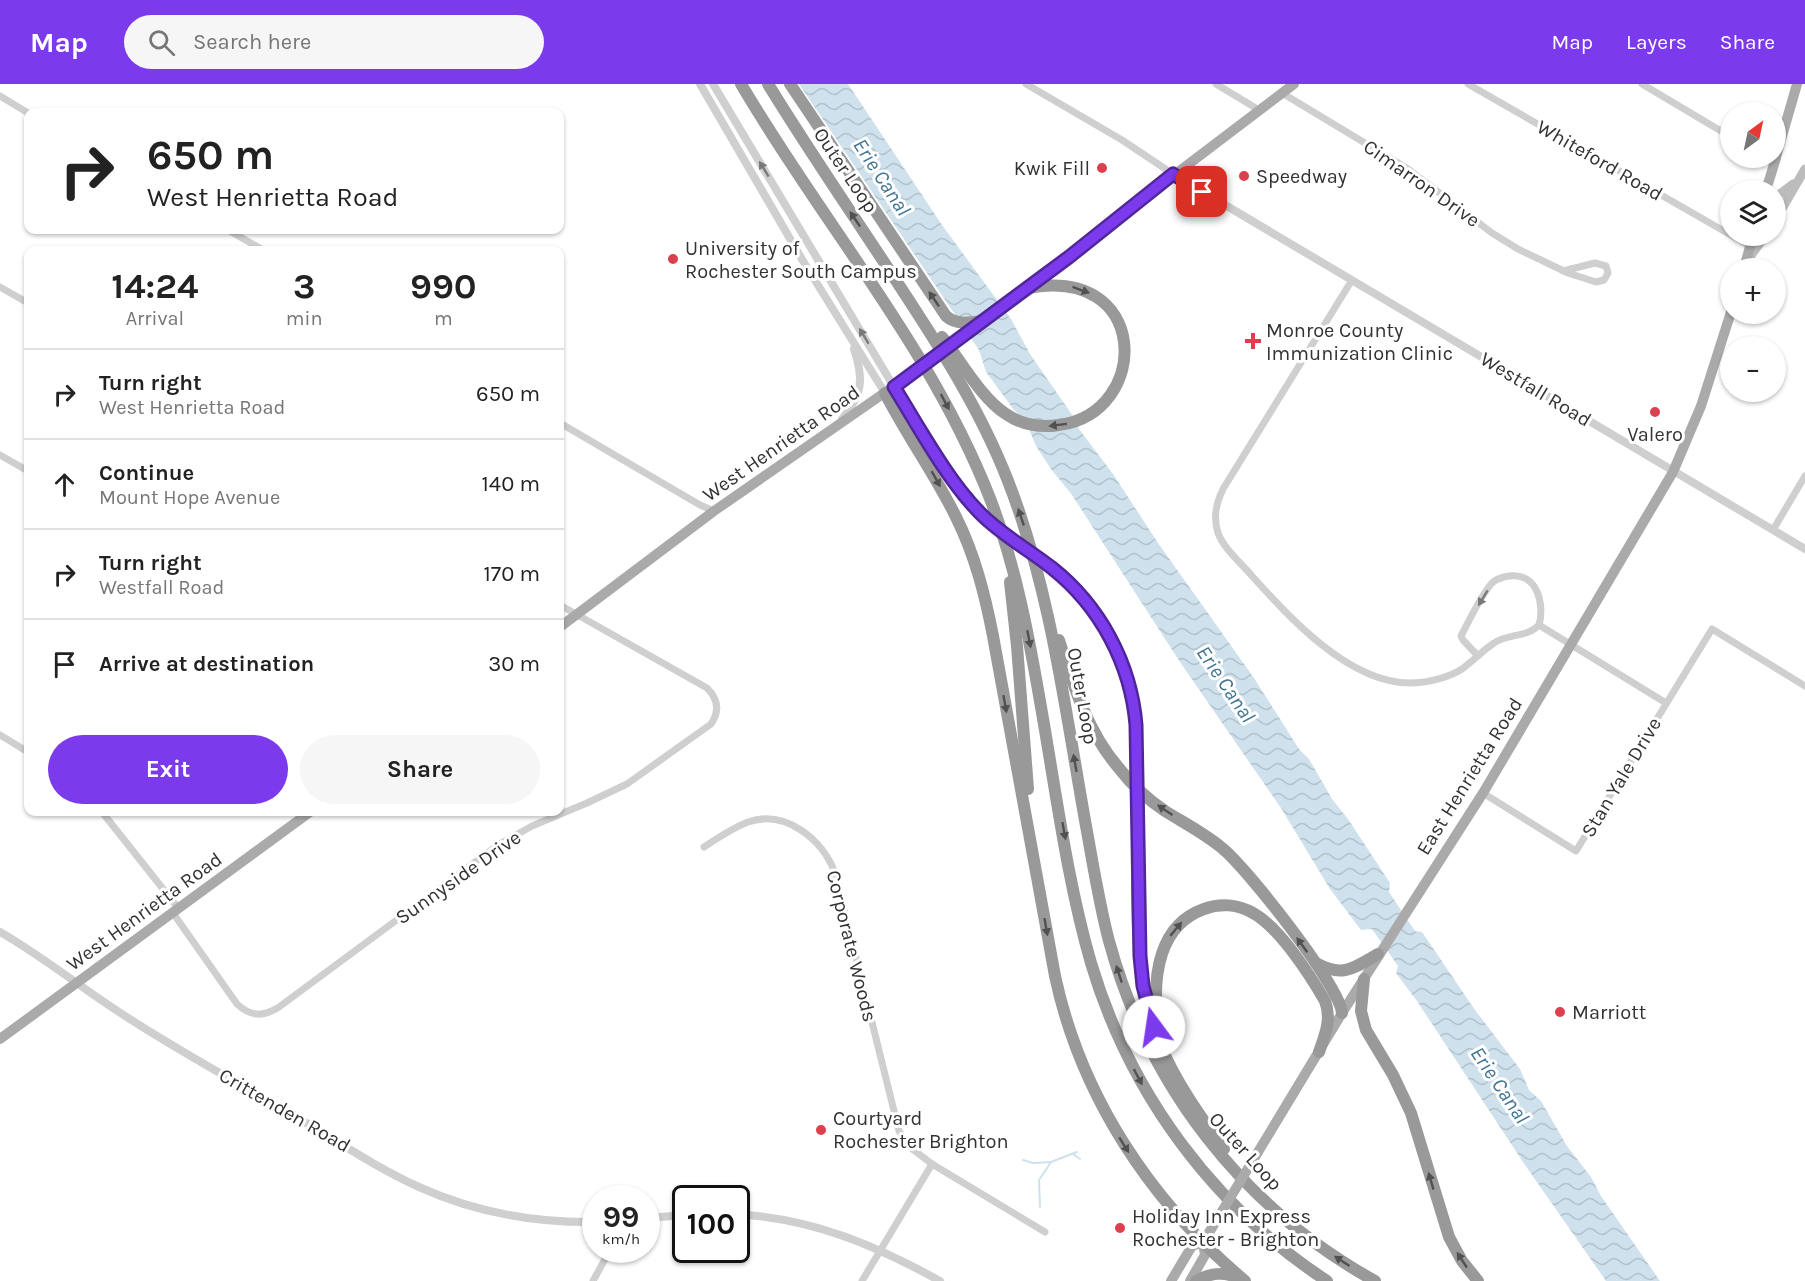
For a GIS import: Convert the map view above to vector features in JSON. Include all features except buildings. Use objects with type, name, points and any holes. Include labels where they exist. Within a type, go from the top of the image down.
[{"type":"highway","points":[[740,84],[933,379],[971,453],[1005,542],[1028,635],[1081,920],[1095,973],[1114,1026],[1131,1064],[1152,1101],[1183,1147],[1209,1179],[1258,1229],[1327,1281]]},
{"type":"highway","name":"Outer Loop","points":[[768,84],[947,357],[977,412],[1013,494],[1038,573],[1053,640],[1099,898],[1112,951],[1132,1009],[1164,1077],[1202,1134],[1257,1195],[1310,1238],[1375,1281]]},
{"type":"highway","points":[[790,84],[946,316],[957,322],[982,321]]},
{"type":"highway","points":[[871,242],[991,402],[1013,418],[1032,425],[1067,424],[1096,410],[1108,398],[1119,380],[1125,358],[1122,330],[1113,311],[1098,298],[1076,288],[1048,285],[1024,290]]},
{"type":"highway","points":[[894,387],[962,493],[992,524],[1072,586],[1104,628],[1124,669],[1136,717],[1139,945],[1143,986],[1159,1043],[1212,1133],[1269,1201],[1310,1238]]},
{"type":"highway","points":[[894,387],[963,531],[977,570],[990,622],[1060,996],[1074,1042],[1087,1074],[1136,1164],[1161,1196],[1207,1237],[1244,1281]]},
{"type":"highway","points":[[1005,542],[1016,634],[1036,869]]},
{"type":"highway","points":[[1038,573],[1075,688],[1086,715],[1105,750],[1130,780],[1151,800],[1206,835],[1234,858],[1315,963],[1339,1000],[1342,1013]]},
{"type":"highway","points":[[1181,1083],[1159,1028],[1155,979],[1162,952],[1173,931],[1189,916],[1215,906],[1235,906],[1253,913],[1271,926],[1289,948],[1327,1005],[1328,1024],[1319,1052]]},
{"type":"highway","points":[[1315,963],[1340,972],[1355,967],[1378,954]]},
{"type":"highway","points":[[1364,979],[1361,1011],[1366,1030],[1394,1076],[1408,1106],[1444,1224],[1452,1243],[1462,1261],[1478,1281]]},
{"type":"highway","points":[[1196,1281],[1212,1274],[1222,1273],[1244,1281]]},
{"type":"main road","name":"West Henrietta Road","points":[[564,624],[714,511],[894,387],[1069,257],[1173,174],[1294,84]]},
{"type":"main road","points":[[1786,118],[1797,84]]},
{"type":"main road","points":[[1786,188],[1802,174]]},
{"type":"main road","points":[[1786,202],[1802,174]]},
{"type":"main road","name":"East Henrietta Road","points":[[1190,1281],[1205,1255],[1207,1237],[1378,954],[1483,793],[1673,472],[1701,406],[1727,324]]},
{"type":"main road","name":"West Henrietta Road","points":[[0,1039],[305,816]]},
{"type":"main road","name":"East Henrietta Road","points":[[1171,1281],[1192,1246],[1207,1237]]},
{"type":"street","points":[[700,84],[846,329],[894,387]]},
{"type":"street","points":[[713,84],[894,387]]},
{"type":"street","points":[[1026,84],[1035,86],[1173,174]]},
{"type":"street","points":[[1216,84],[1259,110]]},
{"type":"street","name":"Whiteford Road","points":[[1468,84],[1720,224]]},
{"type":"street","points":[[1642,84],[1720,130]]},
{"type":"street","name":"Cimarron Drive","points":[[1282,93],[1408,169],[1504,241],[1563,271],[1596,282],[1604,280],[1608,273],[1606,266],[1599,263],[1563,271]]},
{"type":"street","points":[[0,96],[24,111]]},
{"type":"street","name":"Westfall Road","points":[[1173,174],[1805,549]]},
{"type":"street","points":[[235,234],[256,246]]},
{"type":"street","points":[[1352,280],[1223,489],[1215,509],[1219,535],[1229,550],[1297,624],[1345,661],[1370,675],[1409,683],[1427,681],[1459,671],[1478,656],[1495,642],[1533,632],[1539,625],[1542,614],[1541,600],[1530,581],[1514,575],[1502,577],[1492,583],[1461,636],[1478,656]]},
{"type":"street","points":[[0,287],[24,301]]},
{"type":"street","points":[[836,426],[854,403],[861,386],[858,362],[846,329]]},
{"type":"street","points":[[564,425],[714,511]]},
{"type":"street","points":[[0,455],[24,469]]},
{"type":"street","points":[[1773,530],[1805,476]]},
{"type":"street","points":[[564,608],[576,615]]},
{"type":"street","name":"Sunnyside Drive","points":[[564,813],[627,784],[711,724],[717,713],[717,702],[707,688],[576,615]]},
{"type":"street","name":"Stan Yale Drive","points":[[1539,625],[1666,703]]},
{"type":"street","name":"Stan Yale Drive","points":[[1483,793],[1576,851],[1712,629],[1805,686]]},
{"type":"street","points":[[0,735],[24,750]]},
{"type":"street","points":[[105,816],[176,911]]},
{"type":"street","name":"Sunnyside Drive","points":[[176,911],[237,1004],[250,1014],[266,1014],[279,1007],[498,845],[556,816]]},
{"type":"street","name":"Corporate Woods","points":[[704,847],[749,821],[769,820],[800,829],[819,844],[826,852],[835,873],[896,1124],[904,1140],[932,1164],[1045,1232]]},
{"type":"street","name":"Crittenden Road","points":[[0,932],[44,958],[76,983],[159,1036],[384,1169],[421,1188],[474,1207],[505,1215],[540,1220],[582,1222]]},
{"type":"street","points":[[862,1281],[932,1164]]},
{"type":"street","points":[[750,1216],[823,1228],[880,1249],[940,1281]]},
{"type":"street","points":[[593,1281],[603,1263]]},
{"type":"water","name":"Erie Canal","points":[[799,84],[848,84],[942,225],[1011,319],[1030,354],[1075,419],[1079,429],[1113,474],[1158,543],[1254,678],[1299,749],[1309,759],[1332,799],[1348,819],[1390,883],[1389,892],[1415,931],[1422,932],[1475,1010],[1520,1069],[1529,1090],[1541,1101],[1567,1146],[1591,1177],[1601,1196],[1660,1281],[1606,1281],[1396,973],[1398,966],[1372,929],[1361,930],[1330,889],[1281,808],[1180,662],[1072,495],[1036,446],[1025,420],[1014,410],[986,372],[979,350]]},
{"type":"waterway","points":[[1040,1207],[1039,1180],[1051,1162],[1077,1152]]},
{"type":"waterway","points":[[1073,1154],[1080,1159]]},
{"type":"waterway","points":[[1023,1160],[1033,1163],[1051,1162]]},
{"type":"place","name":"Kwik Fill","points":[[1102,168]]},
{"type":"place","name":"Speedway","points":[[1244,176]]},
{"type":"place","name":"University of Rochester South Campus","points":[[673,259]]},
{"type":"place","name":"Monroe County Immunization Clinic","points":[[1253,341]]},
{"type":"place","name":"Valero","points":[[1655,412]]},
{"type":"place","name":"Marriott","points":[[1560,1012]]},
{"type":"place","name":"Courtyard Rochester Brighton","points":[[821,1130]]},
{"type":"place","name":"Holiday Inn Express Rochester - Brighton","points":[[1120,1228]]},
{"type":"route","points":[[1154,1027],[1143,986],[1140,956],[1136,725],[1131,690],[1124,669],[1104,628],[1078,592],[1053,569],[992,524],[967,499],[894,387],[1069,257],[1173,174],[1202,192]]}]
